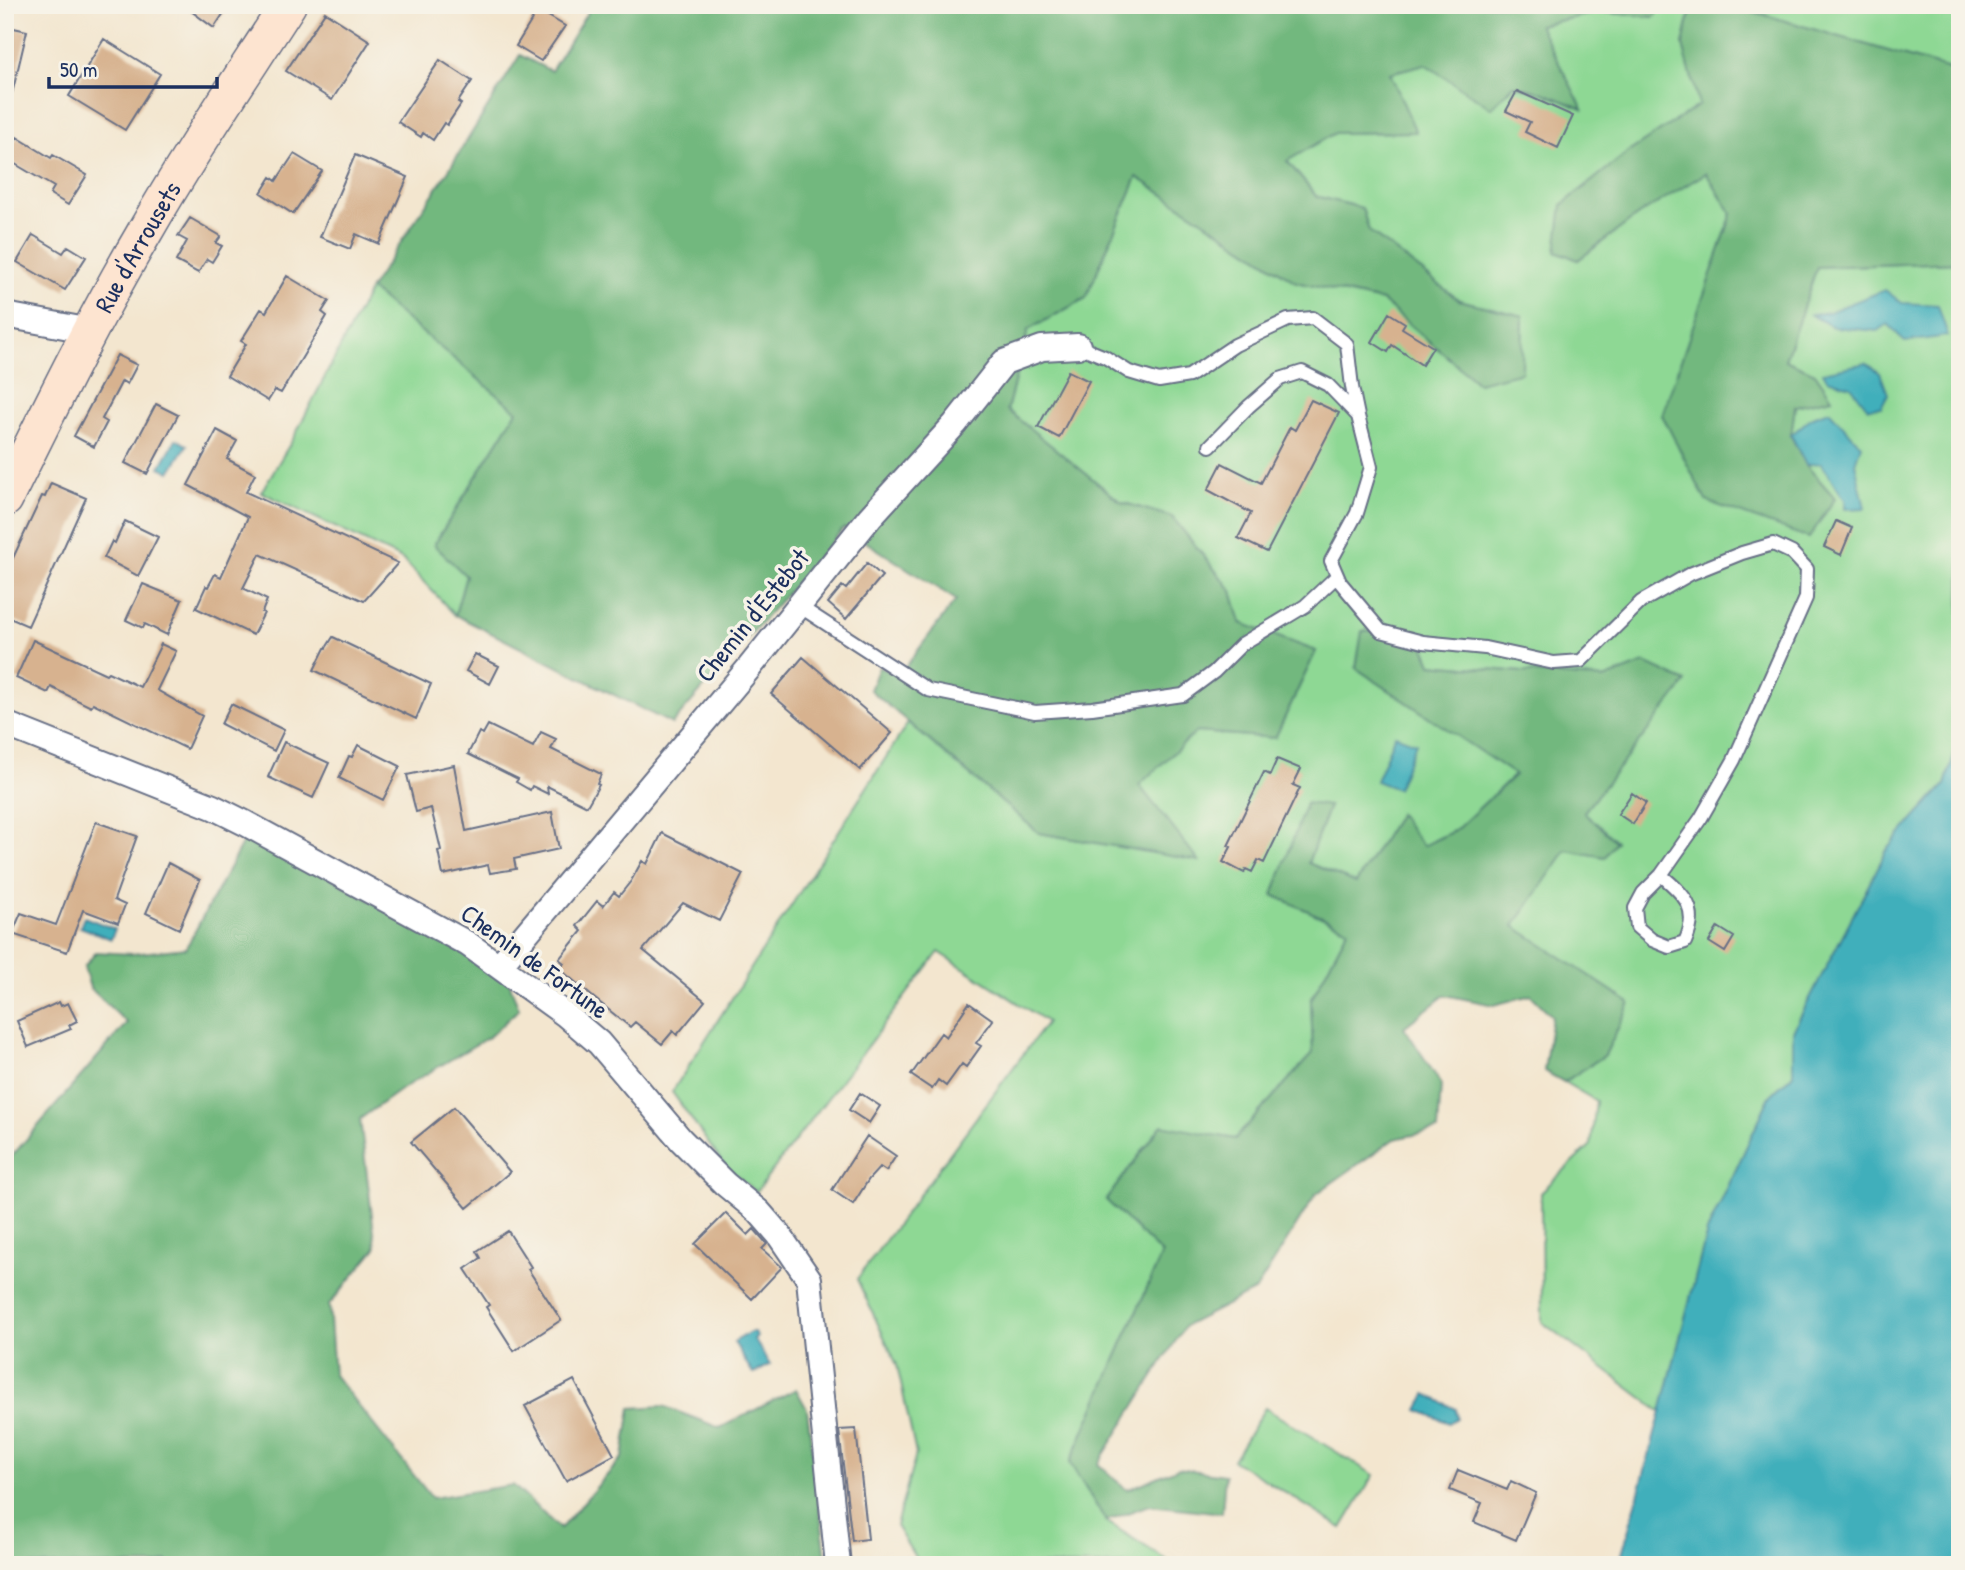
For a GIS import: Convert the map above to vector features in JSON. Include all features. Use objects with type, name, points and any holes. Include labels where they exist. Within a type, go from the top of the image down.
[{"type":"main road","name":"Rue d'Arrousets","points":[[5,499],[136,246],[288,5]]},
{"type":"street","points":[[5,315],[91,331]]},
{"type":"street","name":"Chemin d'Estebot","points":[[499,966],[870,517],[955,424],[1004,362],[1042,348],[1078,346]]},
{"type":"street","name":"Chemin de Fortune","points":[[5,724],[213,807],[457,938],[566,1015],[599,1043],[681,1140],[725,1184],[759,1212],[779,1235],[809,1279],[838,1565]]},
{"type":"lane","points":[[1078,346],[1105,357],[1129,372],[1159,381],[1189,376],[1235,345],[1288,320],[1313,318],[1348,344],[1352,387],[1371,467],[1357,513],[1331,561],[1340,582],[1381,631],[1423,642],[1485,648],[1554,663],[1581,661],[1642,602],[1690,574],[1773,544],[1792,554],[1807,569],[1805,598],[1734,760],[1701,818],[1634,908],[1637,927],[1652,940],[1669,947],[1685,942],[1692,927],[1683,893],[1661,875]]},
{"type":"lane","points":[[1210,446],[1280,379],[1302,372],[1328,385],[1358,416]]},
{"type":"lane","points":[[799,606],[928,690],[1035,712],[1093,708],[1183,695],[1214,673],[1242,644],[1305,607],[1337,576]]},
{"type":"green space","points":[[592,5],[1659,5],[1655,17],[1600,12],[1539,25],[1583,109],[1544,93],[1514,85],[1491,108],[1425,64],[1390,73],[1416,132],[1335,133],[1287,161],[1316,196],[1362,208],[1369,231],[1459,300],[1523,316],[1522,372],[1478,383],[1382,301],[1296,282],[1137,177],[1086,298],[1028,330],[1007,410],[1121,502],[1172,517],[1232,591],[1241,623],[1316,651],[1275,738],[1196,732],[1139,785],[1199,861],[1039,833],[870,690],[879,667],[899,675],[956,600],[844,528],[672,724],[455,615],[466,576],[434,545],[517,411],[370,289],[445,176],[520,55],[551,71]]},
{"type":"green space","points":[[1659,5],[1692,5],[1683,45],[1699,105],[1627,153],[1562,205],[1578,260],[1638,215],[1706,173],[1732,213],[1663,416],[1835,498],[1806,465],[1791,435],[1795,406],[1832,398],[1815,373],[1785,360],[1817,267],[1960,262],[1960,735],[1945,785],[1888,848],[1793,1031],[1793,1074],[1770,1096],[1707,1232],[1661,1412],[1542,1322],[1541,1192],[1591,1145],[1596,1101],[1564,1082],[1605,1055],[1630,1003],[1513,926],[1566,850],[1605,857],[1616,841],[1584,812],[1685,682],[1645,663],[1604,679],[1431,664],[1418,632],[1356,668],[1515,774],[1456,830],[1422,846],[1399,814],[1356,883],[1308,863],[1329,806],[1273,895],[1348,929],[1311,1000],[1313,1053],[1235,1139],[1161,1126],[1106,1200],[1162,1254],[1070,1463],[1106,1521],[1174,1565],[920,1565],[896,1526],[916,1454],[897,1365],[857,1279],[1047,1022],[939,952],[756,1192],[724,1165],[672,1092],[908,723],[1039,833],[1198,860],[1138,785],[1196,732],[1275,738],[1316,651],[1241,623],[1232,591],[1172,517],[1121,502],[1007,410],[1028,330],[1086,298],[1137,177],[1296,282],[1382,301],[1478,383],[1521,372],[1523,316],[1459,300],[1369,231],[1362,208],[1316,196],[1287,161],[1335,133],[1415,132],[1390,73],[1425,63],[1491,108],[1514,85],[1544,93],[1582,109],[1538,25],[1600,12],[1654,17]]},
{"type":"green space","points":[[1692,5],[1731,5],[1960,72],[1960,262],[1817,267],[1785,360],[1815,373],[1832,398],[1795,406],[1791,436],[1806,465],[1835,498],[1809,538],[1706,501],[1662,415],[1732,214],[1706,173],[1638,215],[1578,260],[1556,251],[1562,205],[1627,153],[1699,105],[1683,45]]},
{"type":"green space","points":[[1731,5],[1960,5],[1960,72]]},
{"type":"green space","points":[[370,289],[517,411],[434,544],[466,576],[455,615],[402,559],[261,492],[293,439]]},
{"type":"green space","points":[[1362,631],[1418,632],[1431,664],[1604,679],[1645,663],[1686,682],[1584,812],[1616,842],[1605,857],[1566,850],[1514,926],[1630,1003],[1605,1055],[1564,1082],[1544,1071],[1552,1016],[1531,995],[1494,1005],[1445,995],[1404,1027],[1441,1084],[1438,1130],[1394,1139],[1316,1194],[1256,1290],[1185,1326],[1098,1464],[1127,1490],[1178,1468],[1225,1475],[1222,1513],[1149,1505],[1106,1521],[1070,1463],[1162,1254],[1106,1200],[1162,1125],[1235,1139],[1313,1053],[1311,1000],[1348,929],[1273,895],[1306,803],[1329,806],[1308,863],[1356,883],[1399,814],[1423,846],[1456,830],[1515,775],[1356,668]]},
{"type":"green space","points":[[249,831],[508,979],[519,1009],[490,1036],[403,1088],[360,1119],[376,1248],[329,1305],[334,1375],[432,1498],[513,1485],[560,1529],[623,1457],[631,1408],[663,1406],[720,1428],[796,1389],[807,1409],[827,1565],[169,1565],[167,1561],[158,1565],[5,1565],[5,1164],[127,1023],[90,988],[84,967],[96,952],[132,954],[186,948]]},
{"type":"green space","points":[[1265,1408],[1374,1475],[1342,1528],[1233,1460]]},
{"type":"water","points":[[1885,290],[1902,303],[1938,305],[1948,336],[1905,342],[1888,324],[1878,331],[1833,327],[1811,315],[1829,312]]},
{"type":"water","points":[[1866,363],[1880,373],[1888,394],[1881,407],[1868,408],[1851,386],[1827,379],[1823,372]]},
{"type":"water","points":[[1829,411],[1861,445],[1855,463],[1865,508],[1845,509],[1845,500],[1821,463],[1806,465],[1791,435],[1812,417]]},
{"type":"water","points":[[176,439],[187,445],[170,472],[160,467]]},
{"type":"water","points":[[1395,735],[1416,743],[1397,789],[1376,781]]},
{"type":"water","points":[[1960,735],[1960,1565],[1621,1565],[1707,1232],[1770,1096],[1793,1074],[1793,1031],[1888,848],[1945,785]]},
{"type":"water","points":[[84,917],[115,929],[111,939],[80,927]]},
{"type":"water","points":[[750,1332],[757,1336],[754,1339],[770,1365],[753,1374],[734,1342]]},
{"type":"water","points":[[1426,1394],[1456,1409],[1457,1418],[1449,1423],[1418,1410]]},
{"type":"building","points":[[183,5],[229,5],[214,28]]},
{"type":"building","points":[[538,10],[565,26],[541,61],[516,46]]},
{"type":"building","points":[[325,12],[370,41],[332,100],[286,71]]},
{"type":"building","points":[[5,26],[27,31],[12,94],[5,93]]},
{"type":"building","points":[[104,39],[160,74],[125,130],[69,96]]},
{"type":"building","points":[[440,60],[472,81],[458,102],[461,104],[433,140],[423,133],[421,137],[398,122]]},
{"type":"building","points":[[1517,91],[1573,116],[1558,148],[1525,132],[1530,122],[1506,111]]},
{"type":"building","points":[[17,137],[51,158],[53,155],[87,175],[68,205],[50,194],[54,187],[5,158]]},
{"type":"building","points":[[294,154],[322,171],[293,214],[261,193],[271,177],[276,181]]},
{"type":"building","points":[[355,155],[408,177],[379,244],[356,234],[350,249],[320,237]]},
{"type":"building","points":[[190,218],[221,236],[216,243],[222,246],[212,262],[207,259],[198,273],[176,261],[187,241],[178,236]]},
{"type":"building","points":[[33,235],[63,253],[68,246],[86,257],[65,290],[17,262]]},
{"type":"building","points":[[287,276],[329,301],[322,312],[327,316],[281,393],[275,390],[268,401],[227,376],[246,344],[241,341],[261,309],[266,312]]},
{"type":"building","points":[[1389,313],[1405,323],[1402,328],[1433,347],[1422,365],[1392,345],[1388,352],[1372,342]]},
{"type":"building","points":[[117,355],[137,365],[127,384],[122,381],[102,419],[107,422],[94,447],[74,436]]},
{"type":"building","points":[[1068,371],[1089,381],[1059,438],[1038,427]]},
{"type":"building","points":[[1311,400],[1339,413],[1267,552],[1238,538],[1251,513],[1208,490],[1222,463],[1261,483],[1290,427],[1295,430]]},
{"type":"building","points":[[156,404],[178,415],[147,474],[125,463]]},
{"type":"building","points":[[217,430],[237,441],[227,459],[255,474],[246,492],[398,563],[364,601],[260,554],[243,588],[267,600],[253,635],[196,608],[215,574],[221,577],[248,517],[188,485]]},
{"type":"building","points":[[51,483],[86,498],[28,626],[5,616],[5,575],[42,496],[45,497]]},
{"type":"building","points":[[125,521],[158,537],[138,576],[104,558],[112,541],[115,543]]},
{"type":"building","points":[[1836,521],[1852,528],[1841,555],[1824,547]]},
{"type":"building","points":[[867,563],[882,576],[846,619],[828,603],[842,586],[846,589]]},
{"type":"building","points":[[143,584],[182,600],[167,635],[145,624],[143,628],[126,620]]},
{"type":"building","points":[[333,637],[431,684],[416,719],[314,670]]},
{"type":"building","points":[[33,640],[140,687],[161,644],[176,651],[157,690],[202,716],[187,749],[93,703],[91,707],[51,687],[48,693],[16,678]]},
{"type":"building","points":[[475,654],[499,666],[490,684],[466,671]]},
{"type":"building","points":[[803,657],[892,733],[860,770],[771,694]]},
{"type":"building","points":[[231,704],[284,730],[274,751],[221,724]]},
{"type":"building","points":[[488,725],[533,747],[541,732],[556,739],[551,749],[601,774],[597,784],[599,785],[587,806],[547,786],[548,794],[532,786],[530,790],[516,782],[518,779],[468,754],[479,732],[483,734]]},
{"type":"building","points":[[284,742],[329,763],[313,798],[268,777]]},
{"type":"building","points":[[358,745],[400,766],[383,800],[339,778],[349,756],[352,757]]},
{"type":"building","points":[[1277,759],[1301,769],[1293,785],[1300,788],[1264,863],[1258,860],[1252,872],[1246,869],[1244,873],[1223,862],[1264,772],[1270,775]]},
{"type":"building","points":[[454,765],[466,831],[552,812],[559,849],[514,859],[516,869],[490,873],[488,865],[443,875],[438,851],[441,850],[431,808],[416,812],[407,775]]},
{"type":"building","points":[[1632,793],[1646,803],[1633,824],[1618,814]]},
{"type":"building","points":[[96,822],[137,836],[114,900],[125,905],[118,923],[83,910],[67,952],[12,934],[21,913],[56,925]]},
{"type":"building","points":[[662,833],[743,874],[719,921],[683,903],[643,950],[705,1001],[677,1035],[673,1031],[662,1044],[635,1022],[630,1027],[594,998],[560,969],[564,963],[559,959],[582,931],[577,926],[597,901],[603,906],[614,892],[619,896],[642,861],[647,864]]},
{"type":"building","points":[[168,863],[200,880],[179,929],[146,913]]},
{"type":"building","points":[[1718,927],[1734,937],[1725,952],[1709,942]]},
{"type":"building","points":[[59,1002],[61,1006],[68,1003],[77,1021],[69,1025],[71,1029],[28,1047],[17,1021]]},
{"type":"building","points":[[969,1003],[993,1020],[976,1043],[981,1046],[966,1067],[962,1064],[946,1086],[938,1080],[932,1089],[911,1075],[941,1033],[946,1037]]},
{"type":"building","points":[[860,1093],[880,1106],[869,1123],[849,1110]]},
{"type":"building","points":[[454,1107],[510,1172],[467,1208],[411,1142]]},
{"type":"building","points":[[867,1136],[896,1156],[886,1171],[880,1167],[869,1179],[853,1204],[832,1190]]},
{"type":"building","points":[[726,1213],[748,1235],[754,1229],[767,1244],[762,1249],[782,1267],[752,1299],[695,1244]]},
{"type":"building","points":[[508,1231],[531,1267],[528,1269],[561,1320],[514,1351],[486,1307],[489,1305],[465,1269],[481,1258],[477,1251]]},
{"type":"building","points":[[574,1380],[614,1455],[566,1481],[525,1406]]},
{"type":"building","points":[[856,1429],[868,1539],[852,1541],[839,1430]]},
{"type":"building","points":[[1458,1470],[1507,1490],[1511,1481],[1536,1493],[1516,1540],[1474,1522],[1482,1503],[1450,1490]]}]
